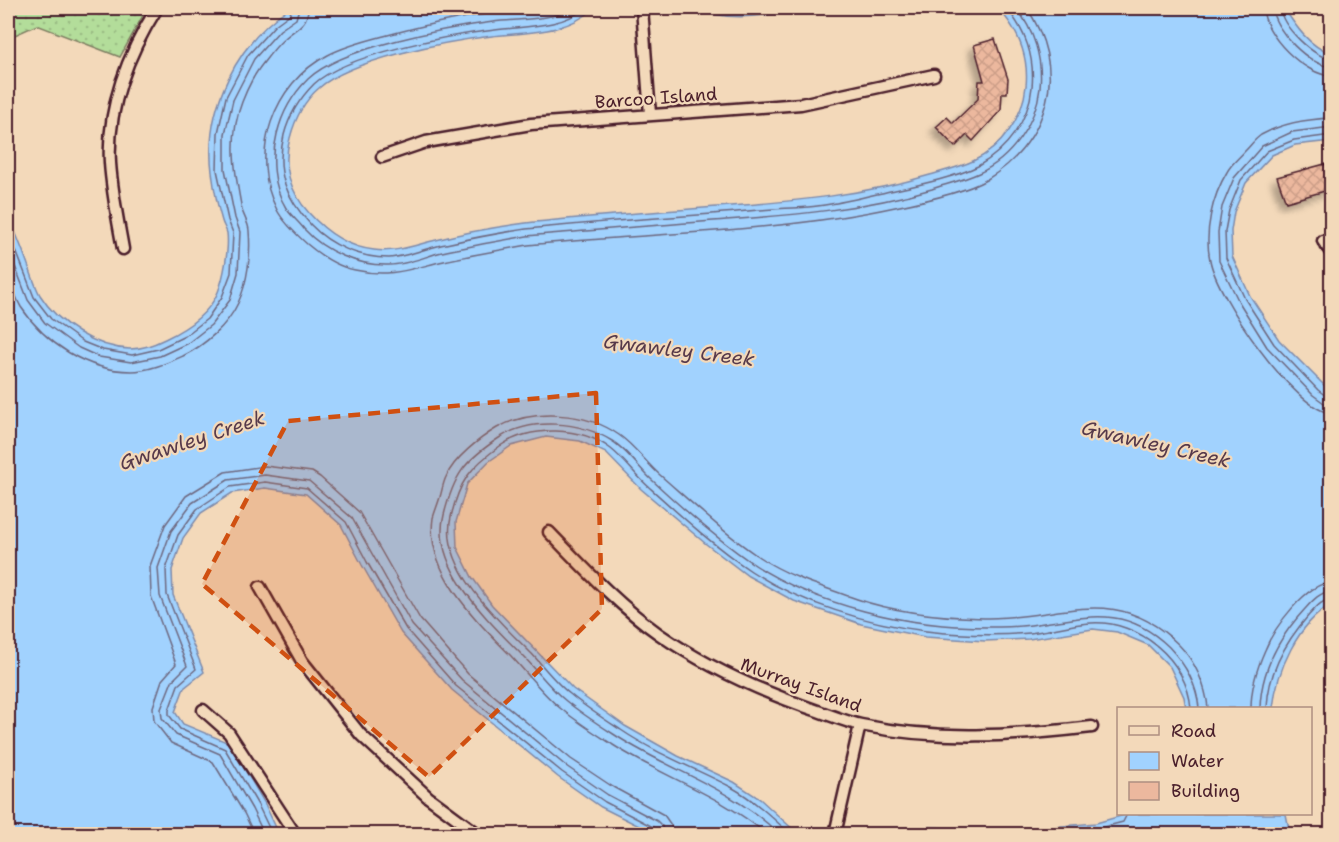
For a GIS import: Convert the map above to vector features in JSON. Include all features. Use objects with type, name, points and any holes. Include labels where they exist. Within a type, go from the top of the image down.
[{"type":"street","points":[[123,249],[111,171],[110,141],[113,118],[128,61],[138,38],[156,8]]},
{"type":"street","points":[[642,8],[650,114]]},
{"type":"street","name":"Barcoo Island","points":[[381,157],[426,142],[531,124],[801,104],[934,75]]},
{"type":"street","points":[[1323,241],[1332,254]]},
{"type":"street","name":"Murray Island","points":[[549,532],[607,592],[658,634],[722,673],[787,701],[860,725],[954,735],[1028,735],[1092,727]]},
{"type":"street","points":[[260,586],[302,661],[361,735],[428,798],[477,834]]},
{"type":"street","points":[[203,710],[229,733],[295,834]]},
{"type":"street","points":[[835,834],[860,725]]},
{"type":"highlighted area","points":[[596,393],[602,609],[429,777],[202,584],[288,421]]},
{"type":"green space","points":[[8,8],[147,8],[120,57],[37,25],[8,38]]},
{"type":"water","name":"Gwawley Creek","points":[[289,8],[595,8],[584,17],[559,27],[451,42],[376,60],[334,78],[309,98],[295,124],[288,148],[287,168],[297,196],[309,213],[330,233],[355,246],[382,251],[470,232],[526,223],[830,196],[880,188],[968,163],[1002,140],[1016,120],[1024,98],[1026,64],[1024,54],[1011,25],[998,8],[1284,8],[1298,29],[1310,41],[1331,54],[1331,141],[1295,145],[1272,155],[1246,183],[1234,212],[1231,231],[1232,256],[1250,296],[1279,340],[1331,392],[1332,604],[1309,623],[1291,649],[1279,679],[1273,707],[1186,707],[1184,697],[1170,667],[1148,645],[1117,632],[1093,629],[1029,639],[985,641],[925,637],[861,624],[794,601],[748,576],[706,544],[641,489],[606,453],[580,441],[546,437],[511,446],[488,462],[467,484],[456,522],[457,547],[472,577],[492,605],[573,689],[625,726],[678,756],[734,782],[760,799],[798,834],[655,834],[601,807],[558,777],[452,690],[401,633],[341,525],[306,494],[265,488],[232,493],[201,513],[183,538],[172,570],[173,595],[204,672],[184,688],[175,712],[183,724],[229,743],[264,802],[279,834],[8,834],[8,215],[40,295],[67,325],[104,344],[130,349],[157,343],[189,326],[214,300],[222,279],[227,255],[227,233],[222,222],[212,172],[213,124],[219,101],[240,58],[270,22]]},
{"type":"water","points":[[696,8],[808,8],[737,17],[722,16]]},
{"type":"water","points":[[1124,815],[1286,815],[1290,834],[911,834],[929,827],[1006,831],[1096,823]]},
{"type":"building","points":[[995,39],[1008,79],[1007,93],[1002,93],[1001,110],[973,141],[967,135],[955,147],[936,127],[947,117],[953,123],[978,99],[979,81],[984,81],[974,45]]},
{"type":"building","points":[[1325,164],[1332,189],[1286,202],[1277,177]]}]
